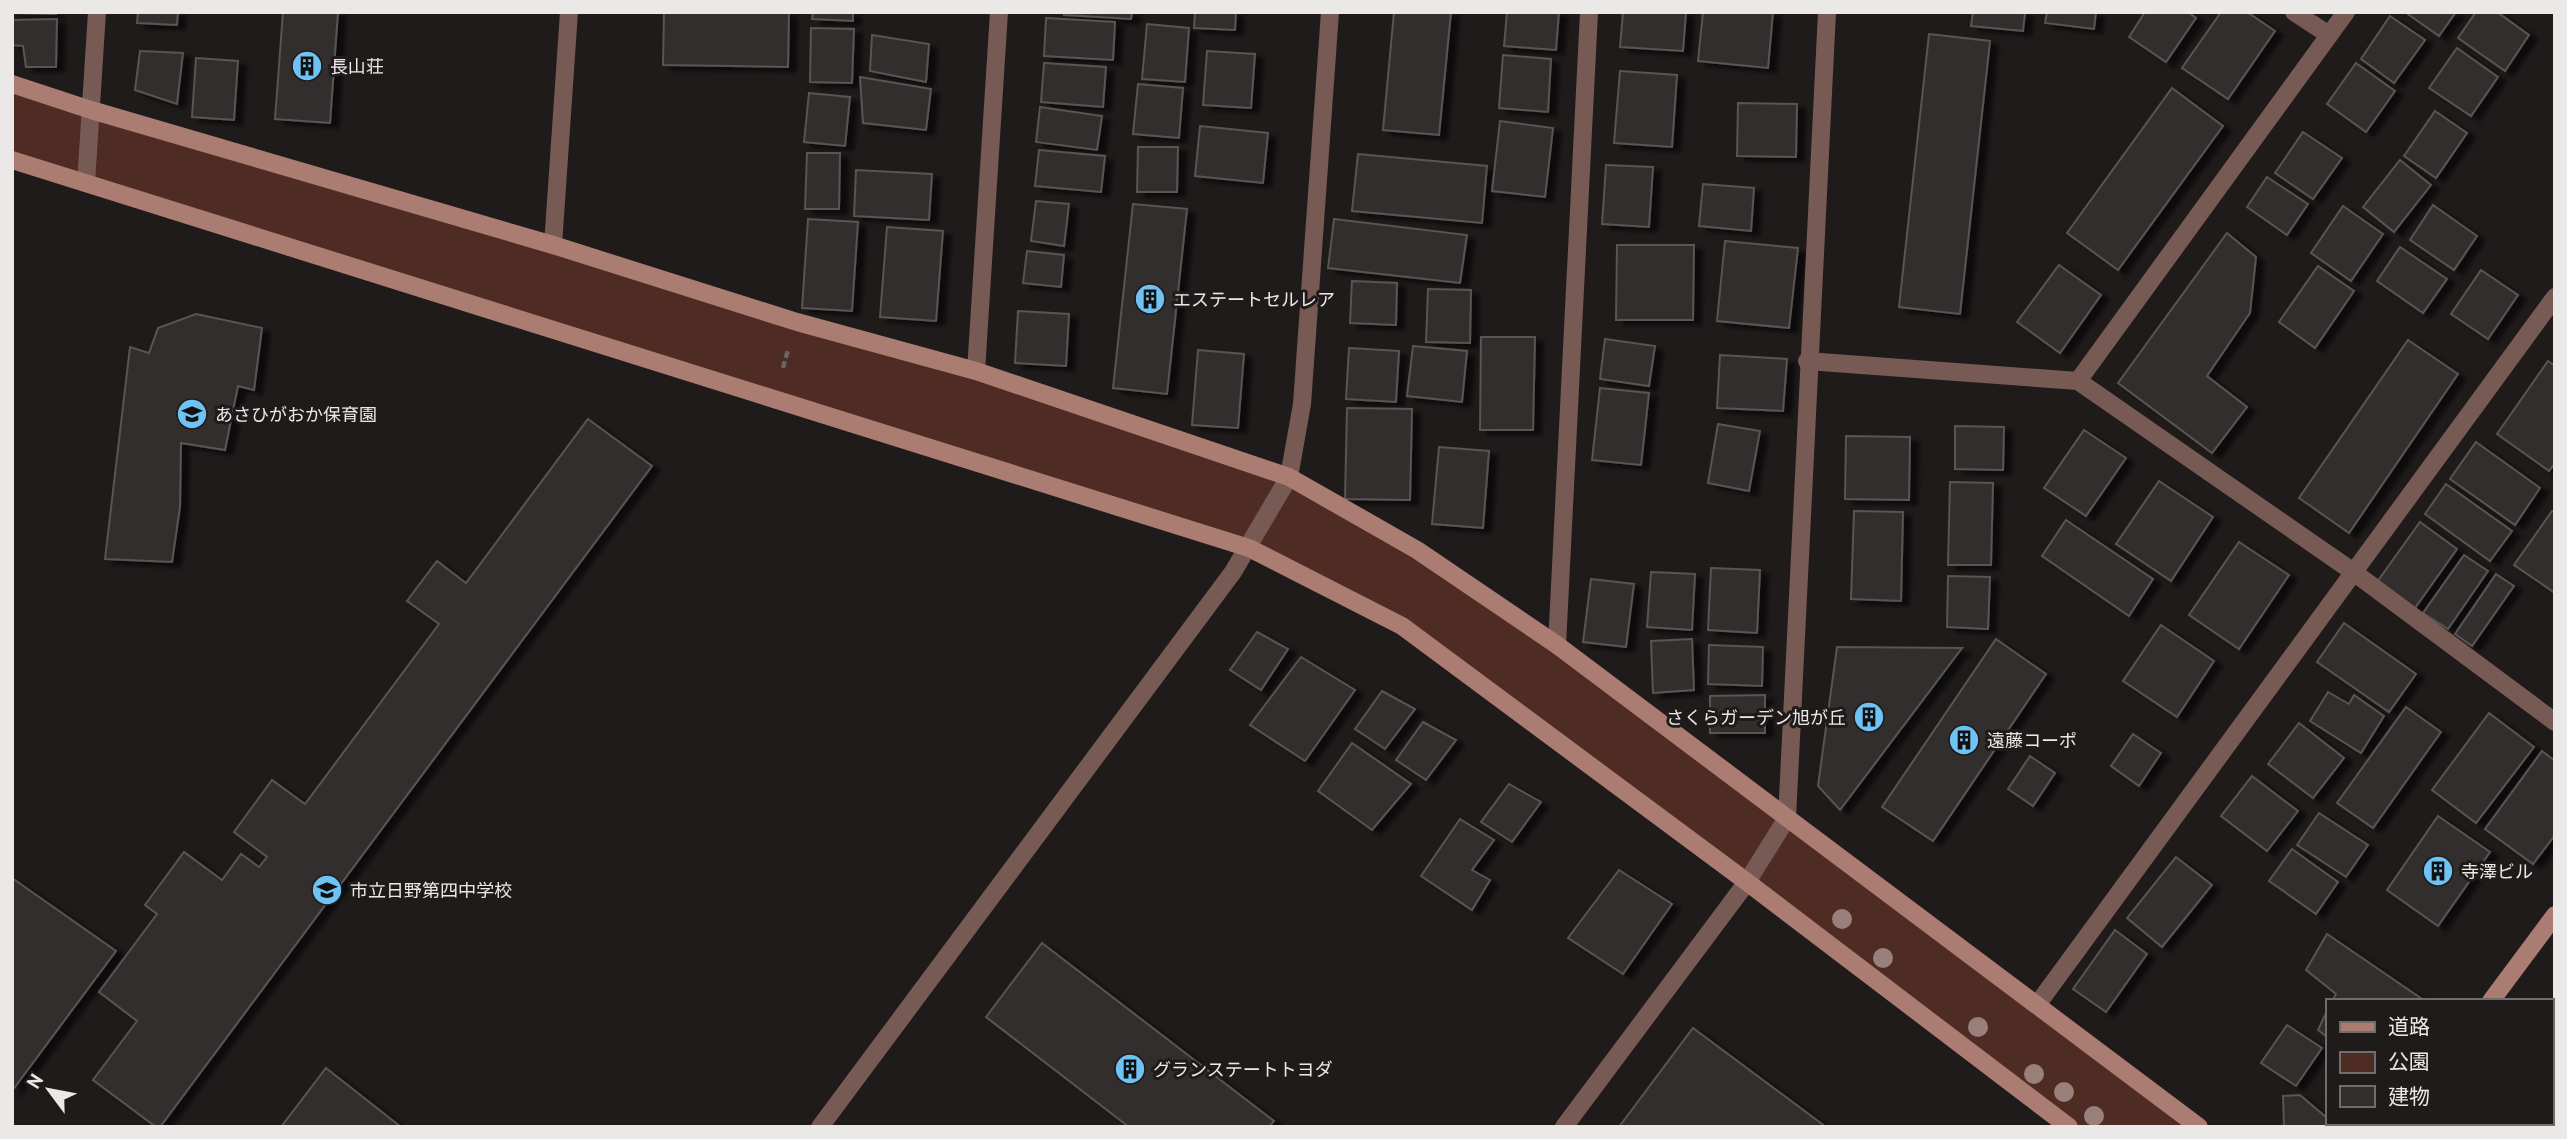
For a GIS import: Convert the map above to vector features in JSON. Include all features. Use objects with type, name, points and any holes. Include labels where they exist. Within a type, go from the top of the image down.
[{"type":"street","points":[[86,183],[97,12]]},
{"type":"street","points":[[553,245],[569,12]]},
{"type":"street","points":[[976,371],[999,12]]},
{"type":"street","points":[[820,1127],[1249,548],[1289,477],[1302,404],[1329,12]]},
{"type":"street","points":[[1557,645],[1589,12]]},
{"type":"street","points":[[1564,1127],[1747,881],[1787,818],[1807,361],[1827,12]]},
{"type":"street","points":[[2294,12],[2329,35]]},
{"type":"street","points":[[2078,381],[2346,12]]},
{"type":"street","points":[[12,84],[91,110],[553,245],[797,322],[976,371],[1289,477],[1417,550],[1557,645],[2199,1127]]},
{"type":"street","points":[[12,160],[1249,548],[1402,626],[1747,881],[2068,1127]]},
{"type":"street","points":[[2037,1005],[2555,297]]},
{"type":"street","points":[[1807,361],[2078,381],[2352,571],[2555,722]]},
{"type":"street","points":[[2492,999],[2555,915]]},
{"type":"path","points":[[773,400],[797,322]]},
{"type":"green space","points":[[12,84],[797,322],[1289,477],[1417,550],[2199,1127],[2069,1127],[1402,626],[1249,548],[12,160]]},
{"type":"building","points":[[56,12],[56,14],[12,13]]},
{"type":"building","points":[[138,12],[178,12],[177,25],[137,23]]},
{"type":"building","name":"長山荘","points":[[283,12],[338,12],[330,123],[275,119]]},
{"type":"building","points":[[664,12],[789,12],[788,67],[663,65]]},
{"type":"building","points":[[813,12],[853,12],[853,21],[812,19]]},
{"type":"building","points":[[1064,12],[1132,12],[1131,19],[1064,15]]},
{"type":"building","points":[[1195,12],[1236,12],[1235,30],[1194,28]]},
{"type":"building","points":[[1394,12],[1451,12],[1439,135],[1383,130]]},
{"type":"building","points":[[1507,12],[1559,12],[1556,50],[1504,46]]},
{"type":"building","points":[[1623,12],[1686,12],[1683,51],[1620,47]]},
{"type":"building","points":[[1703,12],[1773,12],[1768,68],[1698,61]]},
{"type":"building","points":[[1973,12],[2025,12],[2023,31],[1971,26]]},
{"type":"building","points":[[2047,12],[2096,12],[2094,29],[2045,23]]},
{"type":"building","points":[[2145,12],[2188,12],[2196,18],[2166,62],[2129,37]]},
{"type":"building","points":[[2221,12],[2247,12],[2275,31],[2228,99],[2182,68]]},
{"type":"building","points":[[2405,12],[2456,12],[2439,36]]},
{"type":"building","points":[[2476,12],[2497,12],[2529,35],[2505,71],[2458,38]]},
{"type":"building","points":[[2390,16],[2425,40],[2394,83],[2361,59]]},
{"type":"building","points":[[1046,18],[1115,22],[1113,60],[1044,56]]},
{"type":"building","points":[[57,19],[56,67],[26,67],[23,46],[12,45],[12,20]]},
{"type":"building","points":[[1147,24],[1189,28],[1185,82],[1142,79]]},
{"type":"building","points":[[811,28],[854,29],[852,83],[810,82]]},
{"type":"building","points":[[1929,34],[1990,41],[1960,314],[1899,307]]},
{"type":"building","points":[[872,35],[929,44],[926,82],[870,71]]},
{"type":"building","points":[[2457,48],[2498,77],[2471,116],[2429,88]]},
{"type":"building","points":[[140,51],[183,53],[177,104],[135,90]]},
{"type":"building","points":[[1207,51],[1255,54],[1251,108],[1203,105]]},
{"type":"building","points":[[1503,55],[1551,59],[1548,112],[1499,108]]},
{"type":"building","points":[[196,58],[238,61],[234,120],[192,117]]},
{"type":"building","points":[[1044,63],[1106,67],[1103,107],[1041,102]]},
{"type":"building","points":[[2356,63],[2395,91],[2366,132],[2327,104]]},
{"type":"building","points":[[1620,71],[1677,75],[1672,147],[1614,143]]},
{"type":"building","points":[[860,77],[931,89],[926,130],[863,123]]},
{"type":"building","points":[[1138,84],[1183,88],[1179,138],[1133,134]]},
{"type":"building","points":[[2172,88],[2223,126],[2118,270],[2067,233]]},
{"type":"building","points":[[809,93],[850,97],[845,146],[804,142]]},
{"type":"building","points":[[1738,103],[1797,104],[1796,157],[1737,156]]},
{"type":"building","points":[[1040,107],[1102,116],[1097,150],[1036,142]]},
{"type":"building","points":[[2435,111],[2467,133],[2436,178],[2404,156]]},
{"type":"building","points":[[1500,121],[1553,128],[1545,197],[1492,191]]},
{"type":"building","points":[[1200,126],[1268,133],[1263,183],[1195,176]]},
{"type":"building","points":[[2303,132],[2342,158],[2313,199],[2275,173]]},
{"type":"building","points":[[1138,147],[1178,147],[1177,192],[1137,192]]},
{"type":"building","points":[[1039,150],[1105,156],[1101,192],[1035,186]]},
{"type":"building","points":[[807,153],[840,153],[839,209],[805,209]]},
{"type":"building","points":[[1358,154],[1487,166],[1482,223],[1352,211]]},
{"type":"building","points":[[2400,160],[2431,185],[2394,232],[2363,207]]},
{"type":"building","points":[[1606,165],[1653,167],[1649,227],[1602,224]]},
{"type":"building","points":[[856,170],[932,174],[929,220],[854,216]]},
{"type":"building","points":[[2267,177],[2308,204],[2287,235],[2247,207]]},
{"type":"building","points":[[1703,184],[1754,188],[1751,231],[1699,226]]},
{"type":"building","points":[[1036,201],[1069,204],[1064,246],[1031,241]]},
{"type":"building","name":"エステートセルレア","points":[[1133,204],[1187,209],[1167,394],[1113,388]]},
{"type":"building","points":[[2433,205],[2477,236],[2454,270],[2410,240]]},
{"type":"building","points":[[2343,206],[2383,234],[2351,281],[2311,253]]},
{"type":"building","points":[[808,219],[858,222],[852,311],[802,308]]},
{"type":"building","points":[[1334,219],[1467,235],[1460,283],[1328,268]]},
{"type":"building","points":[[887,227],[943,231],[936,321],[880,317]]},
{"type":"building","points":[[2227,233],[2256,257],[2250,313],[2207,376],[2247,407],[2212,453],[2118,383]]},
{"type":"building","points":[[1725,241],[1798,248],[1789,328],[1717,321]]},
{"type":"building","points":[[1617,245],[1694,245],[1693,320],[1616,320]]},
{"type":"building","points":[[2400,247],[2447,279],[2423,313],[2377,281]]},
{"type":"building","points":[[1027,251],[1064,255],[1061,287],[1023,283]]},
{"type":"building","points":[[2059,265],[2101,295],[2060,353],[2017,322]]},
{"type":"building","points":[[2318,266],[2354,291],[2315,348],[2279,322]]},
{"type":"building","points":[[2481,270],[2518,295],[2488,339],[2451,314]]},
{"type":"building","points":[[1352,281],[1397,283],[1396,325],[1350,323]]},
{"type":"building","points":[[1428,289],[1471,290],[1470,343],[1426,342]]},
{"type":"building","points":[[1018,311],[1069,314],[1066,366],[1015,363]]},
{"type":"building","points":[[196,314],[262,328],[254,390],[238,386],[225,450],[181,443],[180,507],[172,562],[105,559],[130,347],[149,353],[158,328]]},
{"type":"building","points":[[1481,337],[1535,337],[1533,430],[1480,430]]},
{"type":"building","points":[[1605,339],[1655,346],[1649,386],[1600,379]]},
{"type":"building","points":[[2408,340],[2458,374],[2349,533],[2299,498]]},
{"type":"building","points":[[1413,346],[1467,351],[1462,402],[1407,396]]},
{"type":"building","points":[[1349,348],[1399,351],[1396,402],[1346,399]]},
{"type":"building","points":[[1198,350],[1244,354],[1238,428],[1192,425]]},
{"type":"building","points":[[1720,355],[1787,359],[1783,411],[1717,408]]},
{"type":"building","points":[[2548,361],[2555,366],[2555,463],[2549,471],[2497,434]]},
{"type":"building","points":[[1600,388],[1649,393],[1641,465],[1592,460]]},
{"type":"building","points":[[1347,408],[1412,409],[1410,500],[1345,499]]},
{"type":"building","points":[[588,419],[652,466],[160,1127],[156,1127],[93,1080],[137,1021],[99,992],[157,914],[145,905],[184,852],[222,880],[241,854],[259,867],[267,857],[234,832],[272,780],[305,804],[439,624],[407,601],[437,561],[466,583]]},
{"type":"building","points":[[1718,424],[1760,431],[1749,491],[1708,483]]},
{"type":"building","points":[[1955,426],[2004,427],[2003,470],[1955,469]]},
{"type":"building","points":[[2084,430],[2126,458],[2086,516],[2044,488]]},
{"type":"building","points":[[1846,436],[1910,437],[1909,500],[1845,499]]},
{"type":"building","points":[[2476,442],[2540,488],[2515,525],[2450,479]]},
{"type":"building","points":[[1439,447],[1489,451],[1483,528],[1432,524]]},
{"type":"building","points":[[2159,481],[2213,517],[2171,581],[2116,544]]},
{"type":"building","points":[[1950,482],[1993,483],[1991,565],[1948,565]]},
{"type":"building","points":[[2446,484],[2512,531],[2490,561],[2425,514]]},
{"type":"building","points":[[1854,511],[1903,512],[1901,601],[1851,599]]},
{"type":"building","points":[[2552,511],[2555,512],[2555,593],[2514,565]]},
{"type":"building","points":[[2066,520],[2153,579],[2129,616],[2042,556]]},
{"type":"building","points":[[2420,522],[2457,549],[2415,608],[2377,582]]},
{"type":"building","points":[[2239,542],[2289,575],[2239,649],[2189,615]]},
{"type":"building","points":[[2464,555],[2488,571],[2448,629],[2423,613]]},
{"type":"building","points":[[1711,568],[1760,570],[1757,633],[1708,630]]},
{"type":"building","points":[[1651,572],[1695,574],[1692,630],[1647,627]]},
{"type":"building","points":[[2496,574],[2514,586],[2472,646],[2455,634]]},
{"type":"building","points":[[1948,576],[1990,577],[1988,629],[1947,627]]},
{"type":"building","points":[[1591,579],[1634,584],[1626,647],[1583,642]]},
{"type":"building","points":[[2344,623],[2416,674],[2389,712],[2317,662]]},
{"type":"building","points":[[2161,625],[2214,661],[2177,717],[2123,681]]},
{"type":"building","points":[[1257,632],[1288,649],[1261,690],[1230,670]]},
{"type":"building","points":[[1692,639],[1694,690],[1653,693],[1651,641]]},
{"type":"building","name":"遠藤コーポ","points":[[1996,639],[2046,674],[1933,841],[1882,807]]},
{"type":"building","points":[[1709,645],[1763,647],[1762,686],[1708,684]]},
{"type":"building","name":"さくらガーデン旭が丘","points":[[1837,647],[1962,648],[1840,810],[1818,786]]},
{"type":"building","points":[[1301,657],[1355,690],[1305,761],[1250,725]]},
{"type":"building","points":[[1382,691],[1415,709],[1385,749],[1355,729]]},
{"type":"building","points":[[2328,692],[2349,704],[2354,695],[2384,716],[2361,753],[2310,721]]},
{"type":"building","points":[[1765,695],[1765,733],[1710,733],[1710,696]]},
{"type":"building","points":[[2406,707],[2441,732],[2373,828],[2337,803]]},
{"type":"building","points":[[2489,713],[2534,747],[2476,823],[2432,790]]},
{"type":"building","points":[[1423,722],[1456,740],[1426,780],[1396,760]]},
{"type":"building","points":[[2299,723],[2344,758],[2313,798],[2268,764]]},
{"type":"building","points":[[2133,734],[2161,753],[2139,786],[2111,766]]},
{"type":"building","points":[[1352,743],[1411,784],[1372,830],[1318,791]]},
{"type":"building","points":[[2542,751],[2555,761],[2555,835],[2533,864],[2485,829]]},
{"type":"building","points":[[2030,756],[2055,773],[2033,806],[2008,789]]},
{"type":"building","points":[[2252,776],[2298,811],[2267,851],[2221,816]]},
{"type":"building","points":[[1509,784],[1541,802],[1512,842],[1481,822]]},
{"type":"building","points":[[2319,813],[2368,845],[2346,877],[2297,845]]},
{"type":"building","name":"寺澤ビル","points":[[2438,816],[2490,852],[2438,926],[2387,890]]},
{"type":"building","points":[[1460,819],[1494,840],[1472,870],[1490,880],[1472,910],[1421,876]]},
{"type":"building","points":[[2292,849],[2338,882],[2316,914],[2269,881]]},
{"type":"building","points":[[2176,857],[2212,885],[2162,947],[2127,918]]},
{"type":"building","points":[[1619,870],[1672,904],[1623,974],[1568,938]]},
{"type":"building","points":[[12,878],[116,951],[12,1091]]},
{"type":"building","points":[[2115,930],[2147,954],[2106,1012],[2073,989]]},
{"type":"building","points":[[2327,934],[2422,999],[2333,999],[2336,994],[2306,970]]},
{"type":"building","name":"グランステートトヨダ","points":[[1042,943],[1274,1121],[1269,1127],[1129,1127],[986,1017]]},
{"type":"building","points":[[2326,1013],[2326,1036],[2318,1030]]},
{"type":"building","points":[[2287,1025],[2322,1048],[2296,1086],[2261,1063]]},
{"type":"building","points":[[1693,1028],[1826,1127],[1619,1127]]},
{"type":"building","points":[[326,1068],[401,1127],[281,1127]]},
{"type":"building","points":[[2300,1095],[2326,1117],[2326,1125],[2328,1125],[2284,1127],[2283,1096]]},
{"type":"place","name":"長山荘","points":[[307,66]]},
{"type":"place","name":"エステートセルレア","points":[[1150,299]]},
{"type":"place","name":"あさひがおか保育園","points":[[192,414]]},
{"type":"place","name":"さくらガーデン旭が丘","points":[[1869,717]]},
{"type":"place","name":"遠藤コーポ","points":[[1964,740]]},
{"type":"place","name":"寺澤ビル","points":[[2438,871]]},
{"type":"place","name":"市立日野第四中学校","points":[[327,890]]},
{"type":"place","name":"グランステートトヨダ","points":[[1130,1069]]}]
